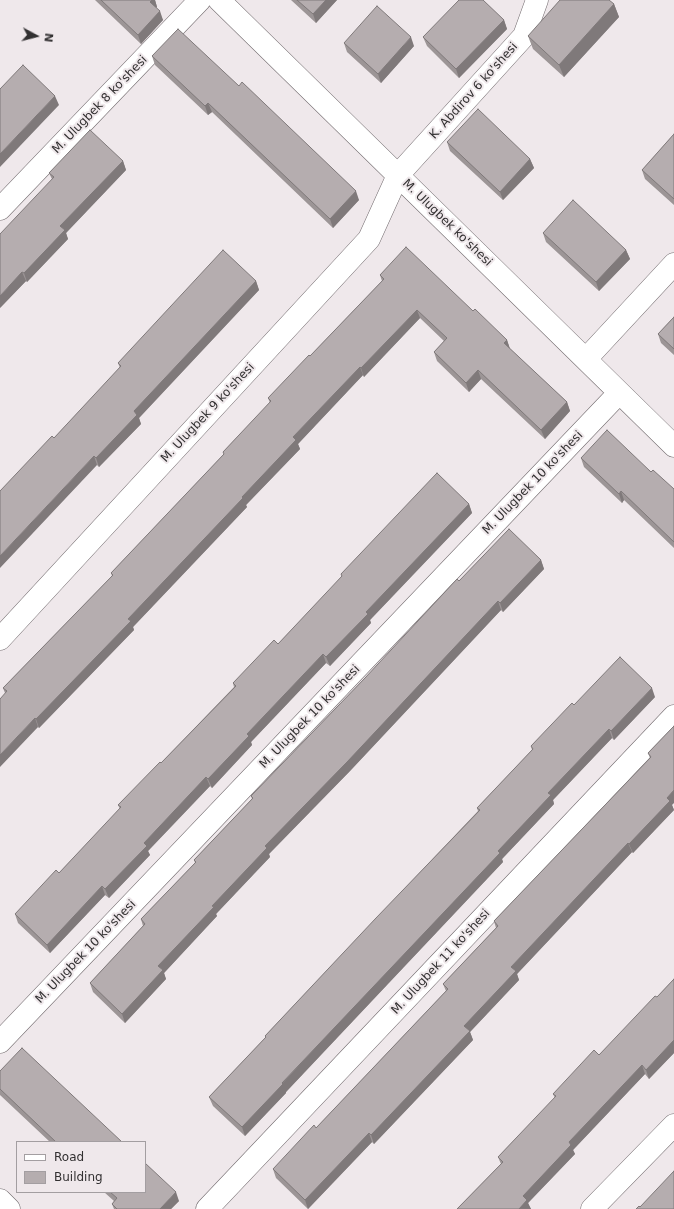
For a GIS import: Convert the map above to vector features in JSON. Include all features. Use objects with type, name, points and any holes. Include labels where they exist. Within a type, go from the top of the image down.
[{"type":"street","name":"M. Ulugbek 8 ko'shesi","points":[[0,210],[200,0]]},
{"type":"street","name":"M. Ulugbek ko'shesi","points":[[219,0],[674,446]]},
{"type":"street","name":"K. Abdirov 6 ko'shesi","points":[[398,175],[524,36],[537,0]]},
{"type":"street","name":"M. Ulugbek 9 ko'shesi","points":[[0,639],[369,239],[398,175]]},
{"type":"street","points":[[586,359],[674,264]]},
{"type":"street","name":"M. Ulugbek 10 ko'shesi","points":[[0,1042],[619,393]]},
{"type":"street","name":"M. Ulugbek 11 ko'shesi","points":[[207,1209],[674,716]]},
{"type":"street","points":[[592,1209],[674,1125]]},
{"type":"street","points":[[0,1200],[9,1209]]},
{"type":"building","points":[[101,0],[152,0],[150,2],[160,11],[138,35]]},
{"type":"building","points":[[297,0],[326,0],[313,14]]},
{"type":"building","points":[[459,0],[483,0],[504,20],[456,69],[423,37]]},
{"type":"building","points":[[560,0],[609,0],[614,4],[559,65],[528,36]]},
{"type":"building","points":[[377,6],[411,37],[378,74],[344,43]]},
{"type":"building","points":[[178,29],[239,86],[242,82],[356,191],[330,219],[208,103],[205,106],[152,56]]},
{"type":"building","points":[[23,65],[55,96],[0,154],[0,89]]},
{"type":"building","points":[[478,109],[530,159],[500,192],[447,142]]},
{"type":"building","points":[[90,130],[123,161],[60,226],[65,230],[0,296],[0,234],[54,177],[49,173]]},
{"type":"building","points":[[674,134],[674,199],[642,170]]},
{"type":"building","points":[[573,200],[626,250],[596,282],[543,233]]},
{"type":"building","points":[[406,247],[473,311],[475,309],[507,340],[504,343],[567,402],[541,430],[478,370],[466,383],[434,352],[447,338],[417,310],[293,437],[296,440],[128,619],[131,621],[0,755],[0,699],[7,691],[3,688],[113,575],[111,573],[224,454],[223,452],[271,401],[268,398],[384,279],[380,275]]},
{"type":"building","points":[[223,250],[256,281],[134,411],[137,415],[96,458],[94,456],[0,556],[0,491],[52,436],[54,438],[121,366],[118,363]]},
{"type":"building","points":[[674,317],[674,349],[658,334]]},
{"type":"building","points":[[607,430],[651,472],[653,470],[674,489],[674,542],[621,491],[619,494],[581,458]]},
{"type":"building","points":[[437,473],[469,504],[366,612],[368,614],[326,657],[323,654],[247,734],[249,736],[208,779],[206,777],[144,843],[147,846],[105,889],[102,886],[47,945],[15,914],[56,870],[59,873],[121,807],[118,805],[236,686],[233,683],[274,640],[278,644],[342,576],[341,574]]},
{"type":"building","points":[[509,529],[541,560],[500,603],[498,601],[347,762],[265,846],[267,848],[158,966],[163,970],[122,1014],[90,983],[145,924],[141,919],[196,862],[194,860],[253,798],[251,796],[365,678],[457,579],[459,581]]},
{"type":"building","points":[[620,657],[652,688],[611,731],[609,729],[548,793],[551,795],[498,851],[500,853],[242,1127],[209,1097],[376,918],[480,810],[477,808],[533,749],[531,746],[572,703],[574,705]]},
{"type":"building","points":[[674,726],[674,790],[667,798],[670,801],[629,844],[628,843],[511,967],[516,971],[464,1026],[470,1031],[371,1135],[369,1133],[305,1200],[273,1169],[314,1125],[316,1128],[448,989],[443,984],[498,926],[494,921],[651,757],[648,753]]},
{"type":"building","points":[[674,979],[674,1040],[646,1070],[642,1065],[569,1142],[571,1145],[523,1196],[527,1200],[519,1209],[457,1209],[503,1162],[498,1157],[556,1096],[553,1094],[594,1050],[599,1055],[655,996],[657,997]]},
{"type":"building","points":[[22,1048],[121,1141],[55,1141],[0,1089],[0,1071]]},
{"type":"building","points":[[146,1164],[176,1192],[160,1209],[117,1209],[112,1204],[117,1198],[111,1193],[146,1193]]},
{"type":"building","points":[[674,1171],[674,1209],[636,1209],[639,1206],[640,1207]]}]
